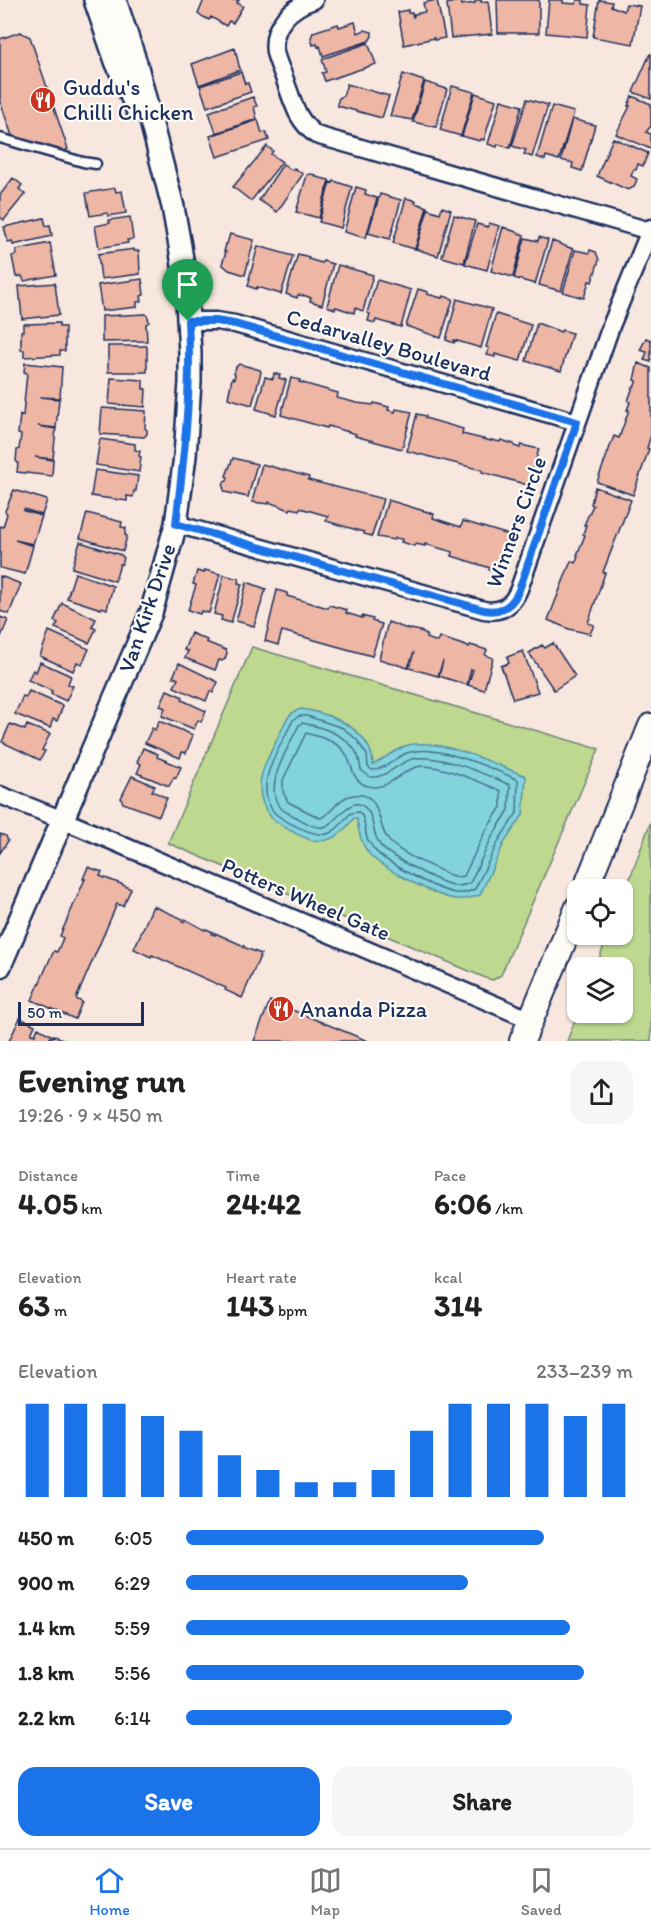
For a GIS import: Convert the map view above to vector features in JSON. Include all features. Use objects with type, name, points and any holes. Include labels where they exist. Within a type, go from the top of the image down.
[{"type":"main road","points":[[590,879],[651,726]]},
{"type":"main road","points":[[526,1030],[567,933]]},
{"type":"street","name":"Van Kirk Drive","points":[[95,0],[116,61],[160,158]]},
{"type":"street","name":"Van Kirk Drive","points":[[0,966],[151,613],[176,524],[188,421],[190,353],[186,285],[173,207],[136,63],[115,0]]},
{"type":"street","name":"Winners Circle","points":[[176,524],[484,610],[499,611],[511,604],[519,590],[610,326],[650,230],[316,135],[297,115],[275,51],[277,31],[284,17],[294,9],[314,0]]},
{"type":"street","name":"Cedarvalley Boulevard","points":[[188,321],[235,324],[577,422]]},
{"type":"street","name":"Potters Wheel Gate","points":[[0,795],[63,820],[526,1030]]},
{"type":"lane","points":[[0,138],[96,164]]},
{"type":"green space","points":[[252,647],[599,749],[501,975],[493,980],[488,979],[168,843]]},
{"type":"green space","points":[[651,821],[651,1041],[567,1041],[574,1023],[633,1023],[633,957],[600,957],[604,945],[633,945],[633,879],[630,879]]},
{"type":"water","points":[[302,709],[338,720],[358,733],[366,742],[373,765],[405,746],[433,744],[466,753],[526,776],[523,815],[504,843],[480,895],[463,899],[449,898],[388,869],[372,857],[366,849],[357,818],[354,818],[334,838],[318,841],[296,834],[271,817],[264,807],[261,795],[262,774],[288,718],[293,712]]},
{"type":"building","points":[[204,0],[239,0],[237,3],[243,6],[233,23],[229,21],[226,26],[211,17],[209,20],[198,14]]},
{"type":"building","points":[[437,0],[445,38],[434,40],[434,38],[404,45],[398,12],[408,10],[413,17],[414,14],[425,12],[423,3]]},
{"type":"building","points":[[461,0],[462,5],[475,3],[475,0],[488,1],[492,34],[451,38],[447,4]]},
{"type":"building","points":[[497,0],[539,0],[539,33],[498,33]]},
{"type":"building","points":[[549,0],[563,0],[563,3],[576,4],[577,0],[583,0],[583,4],[590,5],[587,37],[546,33]]},
{"type":"building","points":[[599,0],[612,2],[611,6],[624,11],[626,4],[640,6],[633,44],[593,37]]},
{"type":"building","points":[[355,22],[358,33],[365,30],[372,32],[369,41],[323,56],[320,46],[313,45],[311,38],[313,32],[338,24],[339,27]]},
{"type":"building","points":[[20,32],[30,37],[68,149],[64,151],[12,136],[0,101],[0,39]]},
{"type":"building","points":[[368,43],[376,64],[325,81],[322,73],[326,72],[322,59]]},
{"type":"building","points":[[235,48],[240,70],[199,85],[192,64]]},
{"type":"building","points":[[651,54],[651,99],[633,92]]},
{"type":"building","points":[[241,72],[251,92],[207,107],[200,86]]},
{"type":"building","points":[[403,74],[424,81],[412,120],[390,116]]},
{"type":"building","points":[[425,82],[447,89],[436,127],[413,122]]},
{"type":"building","points":[[347,84],[389,96],[382,118],[338,106],[339,98],[343,96]]},
{"type":"building","points":[[452,86],[474,92],[461,136],[440,130]]},
{"type":"building","points":[[475,93],[496,100],[484,140],[480,141],[462,136]]},
{"type":"building","points":[[632,96],[651,104],[651,126],[646,132],[651,134],[651,149],[616,134],[630,106],[628,106]]},
{"type":"building","points":[[253,97],[257,106],[254,107],[257,119],[216,133],[209,112]]},
{"type":"building","points":[[527,99],[548,105],[532,157],[524,154],[526,150],[512,146]]},
{"type":"building","points":[[501,100],[522,106],[510,148],[488,144]]},
{"type":"building","points":[[552,106],[574,112],[559,160],[546,156],[545,160],[537,157]]},
{"type":"building","points":[[572,119],[595,125],[582,171],[572,168],[573,163],[561,160]]},
{"type":"building","points":[[258,120],[262,133],[266,132],[269,140],[217,157],[210,136]]},
{"type":"building","points":[[613,138],[648,153],[643,166],[638,164],[636,170],[634,169],[631,176],[637,179],[634,187],[628,190],[597,176]]},
{"type":"building","points":[[267,146],[273,151],[271,154],[282,162],[251,201],[233,187]]},
{"type":"building","points":[[283,164],[303,174],[277,212],[259,200]]},
{"type":"building","points":[[307,175],[329,180],[319,218],[296,212]]},
{"type":"building","points":[[13,178],[22,185],[19,189],[25,194],[4,220],[0,217],[0,195]]},
{"type":"building","points":[[334,181],[352,187],[341,228],[319,222],[330,182]]},
{"type":"building","points":[[356,187],[366,190],[365,194],[377,198],[366,238],[344,232]]},
{"type":"building","points":[[115,188],[116,192],[122,191],[126,213],[90,216],[86,193]]},
{"type":"building","points":[[380,194],[401,200],[390,239],[368,233]]},
{"type":"building","points":[[406,198],[427,207],[415,249],[393,243]]},
{"type":"building","points":[[442,207],[451,210],[438,256],[416,249],[428,209],[440,213]]},
{"type":"building","points":[[454,215],[475,221],[464,263],[442,257]]},
{"type":"building","points":[[130,217],[133,239],[127,240],[128,243],[99,248],[95,226],[110,223],[109,220]]},
{"type":"building","points":[[44,218],[46,226],[50,225],[52,236],[13,245],[12,241],[8,242],[4,227]]},
{"type":"building","points":[[489,223],[499,226],[487,270],[465,264],[477,224],[488,227]]},
{"type":"building","points":[[503,227],[524,235],[513,277],[491,271]]},
{"type":"building","points":[[230,234],[254,240],[245,275],[229,270],[222,264]]},
{"type":"building","points":[[539,237],[548,240],[535,284],[514,278],[525,238],[538,241]]},
{"type":"building","points":[[552,241],[573,249],[561,291],[539,285]]},
{"type":"building","points":[[50,243],[56,275],[24,281],[22,276],[16,277],[12,256],[17,255],[16,250]]},
{"type":"building","points":[[258,246],[293,256],[281,294],[248,286]]},
{"type":"building","points":[[134,249],[134,251],[139,251],[140,274],[101,279],[98,254]]},
{"type":"building","points":[[575,250],[596,252],[599,260],[584,298],[563,292]]},
{"type":"building","points":[[298,254],[322,263],[323,261],[333,264],[322,305],[310,301],[311,298],[306,296],[298,295],[297,298],[286,294]]},
{"type":"building","points":[[338,265],[373,275],[363,311],[355,308],[354,313],[327,306]]},
{"type":"building","points":[[142,279],[144,295],[141,296],[142,301],[137,302],[137,307],[102,311],[98,285]]},
{"type":"building","points":[[377,280],[411,290],[401,327],[376,320],[375,323],[368,321],[370,314],[367,313]]},
{"type":"building","points":[[55,283],[59,315],[22,319],[19,286]]},
{"type":"building","points":[[418,289],[428,292],[427,294],[453,299],[441,338],[406,326]]},
{"type":"building","points":[[457,299],[492,309],[481,348],[446,340]]},
{"type":"building","points":[[146,314],[149,322],[146,324],[147,341],[102,342],[102,316]]},
{"type":"building","points":[[496,314],[531,325],[520,361],[495,354],[495,357],[487,355],[489,348],[486,347]]},
{"type":"building","points":[[59,323],[59,327],[65,327],[65,351],[60,351],[60,355],[24,357],[24,350],[21,350],[23,324]]},
{"type":"building","points":[[537,323],[561,332],[562,330],[572,333],[561,371],[526,361]]},
{"type":"building","points":[[646,338],[651,340],[651,362],[644,360],[647,352],[640,350]]},
{"type":"building","points":[[108,346],[147,346],[147,372],[108,372]]},
{"type":"building","points":[[25,363],[62,367],[60,398],[40,397],[59,399],[56,428],[38,426],[56,429],[53,459],[35,457],[53,460],[52,476],[17,472],[17,450],[21,435],[18,434],[20,415],[23,416],[27,373],[24,372]]},
{"type":"building","points":[[638,363],[651,368],[651,435],[647,448],[649,449],[633,495],[597,482],[614,436],[619,438],[629,410],[627,410],[630,402],[628,401],[637,381],[634,380]]},
{"type":"building","points":[[239,364],[261,372],[252,405],[228,398],[232,378],[234,379],[236,367]]},
{"type":"building","points":[[274,373],[286,380],[276,415],[256,409],[265,377],[273,379]]},
{"type":"building","points":[[111,378],[143,380],[143,389],[146,389],[145,407],[109,404]]},
{"type":"building","points":[[291,378],[338,393],[337,398],[357,403],[373,405],[374,403],[389,407],[388,410],[395,412],[396,409],[412,412],[402,449],[328,426],[327,428],[281,415]]},
{"type":"building","points":[[102,408],[146,411],[147,434],[144,437],[100,434]]},
{"type":"building","points":[[417,414],[463,429],[462,434],[491,441],[500,442],[501,440],[520,448],[521,445],[539,449],[528,485],[482,472],[482,470],[407,451]]},
{"type":"building","points":[[100,439],[135,444],[135,450],[140,451],[139,456],[141,457],[139,472],[96,465]]},
{"type":"building","points":[[233,458],[257,464],[248,497],[225,492],[223,487],[224,482],[227,481],[226,476]]},
{"type":"building","points":[[262,464],[309,477],[308,480],[383,499],[372,536],[326,521],[328,516],[300,508],[290,510],[269,502],[269,504],[252,502]]},
{"type":"building","points":[[95,470],[138,476],[133,497],[127,496],[127,501],[91,496]]},
{"type":"building","points":[[595,487],[631,500],[603,572],[605,573],[588,623],[594,625],[590,634],[569,629],[548,620],[571,561],[576,563],[585,535],[583,534],[586,525],[584,525],[593,505],[591,504]]},
{"type":"building","points":[[14,490],[47,500],[42,515],[24,509],[24,511],[42,516],[33,544],[15,540],[33,546],[25,574],[0,568],[0,526],[3,527],[7,514],[5,511]]},
{"type":"building","points":[[388,500],[434,514],[433,518],[461,527],[463,521],[509,535],[498,572],[452,556],[453,552],[425,544],[425,546],[416,544],[415,546],[401,542],[402,539],[377,537]]},
{"type":"building","points":[[87,513],[122,522],[121,527],[126,528],[125,535],[127,536],[123,551],[80,538]]},
{"type":"building","points":[[80,542],[124,558],[115,581],[72,568]]},
{"type":"building","points":[[205,570],[220,574],[209,613],[201,611],[200,614],[188,610],[196,585],[193,584],[197,571],[204,573]]},
{"type":"building","points":[[75,573],[113,586],[107,609],[67,598]]},
{"type":"building","points":[[224,575],[239,579],[238,583],[242,584],[231,623],[221,620],[222,616],[214,614]]},
{"type":"building","points":[[0,576],[21,584],[9,614],[0,611]]},
{"type":"building","points":[[247,582],[266,589],[254,626],[236,621]]},
{"type":"building","points":[[277,590],[287,593],[287,596],[328,608],[329,605],[347,610],[346,613],[373,619],[372,621],[382,624],[372,656],[282,631],[278,645],[265,641]]},
{"type":"building","points":[[62,603],[96,619],[92,627],[96,629],[89,643],[55,628],[58,623],[54,621]]},
{"type":"building","points":[[0,617],[8,620],[0,639]]},
{"type":"building","points":[[388,622],[420,631],[427,635],[426,638],[438,642],[439,637],[469,647],[470,645],[487,650],[485,655],[493,658],[484,690],[468,685],[473,670],[471,669],[467,685],[439,676],[443,661],[438,676],[409,668],[414,652],[408,668],[379,659]]},
{"type":"building","points":[[49,631],[89,649],[82,664],[77,662],[73,671],[40,656]]},
{"type":"building","points":[[191,633],[226,650],[225,659],[219,660],[215,670],[185,658],[188,651],[184,650]]},
{"type":"building","points":[[553,643],[575,676],[554,690],[529,653],[542,645],[545,648]]},
{"type":"building","points":[[523,651],[538,692],[513,699],[501,666],[509,663],[507,657]]},
{"type":"building","points":[[40,662],[71,676],[68,684],[73,686],[66,701],[51,694],[52,691],[28,680],[33,670],[36,672]]},
{"type":"building","points":[[179,663],[218,682],[213,693],[210,691],[206,701],[174,687],[178,679],[173,677]]},
{"type":"building","points":[[167,690],[206,711],[201,722],[198,720],[194,729],[162,716],[165,708],[160,706]]},
{"type":"building","points":[[29,691],[63,706],[57,721],[53,719],[50,728],[15,714],[23,696],[26,697]]},
{"type":"building","points":[[159,721],[193,735],[186,753],[182,752],[180,758],[145,743],[152,728],[155,730]]},
{"type":"building","points":[[10,724],[25,730],[27,725],[50,734],[40,760],[2,742]]},
{"type":"building","points":[[143,748],[181,767],[169,786],[137,773],[141,764],[137,762]]},
{"type":"building","points":[[132,776],[155,786],[152,791],[167,798],[159,816],[123,803],[121,798]]},
{"type":"building","points":[[0,834],[6,836],[8,841],[0,853]]},
{"type":"building","points":[[88,867],[102,872],[100,876],[131,889],[123,906],[117,904],[76,999],[82,1002],[75,1019],[32,1000],[54,951],[57,952],[63,938],[60,936]]},
{"type":"building","points":[[153,906],[183,919],[184,922],[185,919],[213,932],[212,934],[215,935],[215,933],[261,954],[242,998],[225,990],[226,988],[134,949]]},
{"type":"building","points":[[270,1001],[368,1041],[254,1041]]},
{"type":"building","points":[[20,1018],[35,1025],[31,1034],[35,1035],[38,1028],[51,1035],[49,1040],[53,1035],[67,1041],[9,1041]]},
{"type":"place","name":"Guddu's Chilli Chicken","points":[[43,100]]},
{"type":"place","name":"Ananda Pizza","points":[[281,1009]]},
{"type":"route","points":[[188,321],[235,324],[577,422],[519,590],[511,604],[499,611],[484,610],[176,524],[188,421],[190,353],[188,321]]}]
